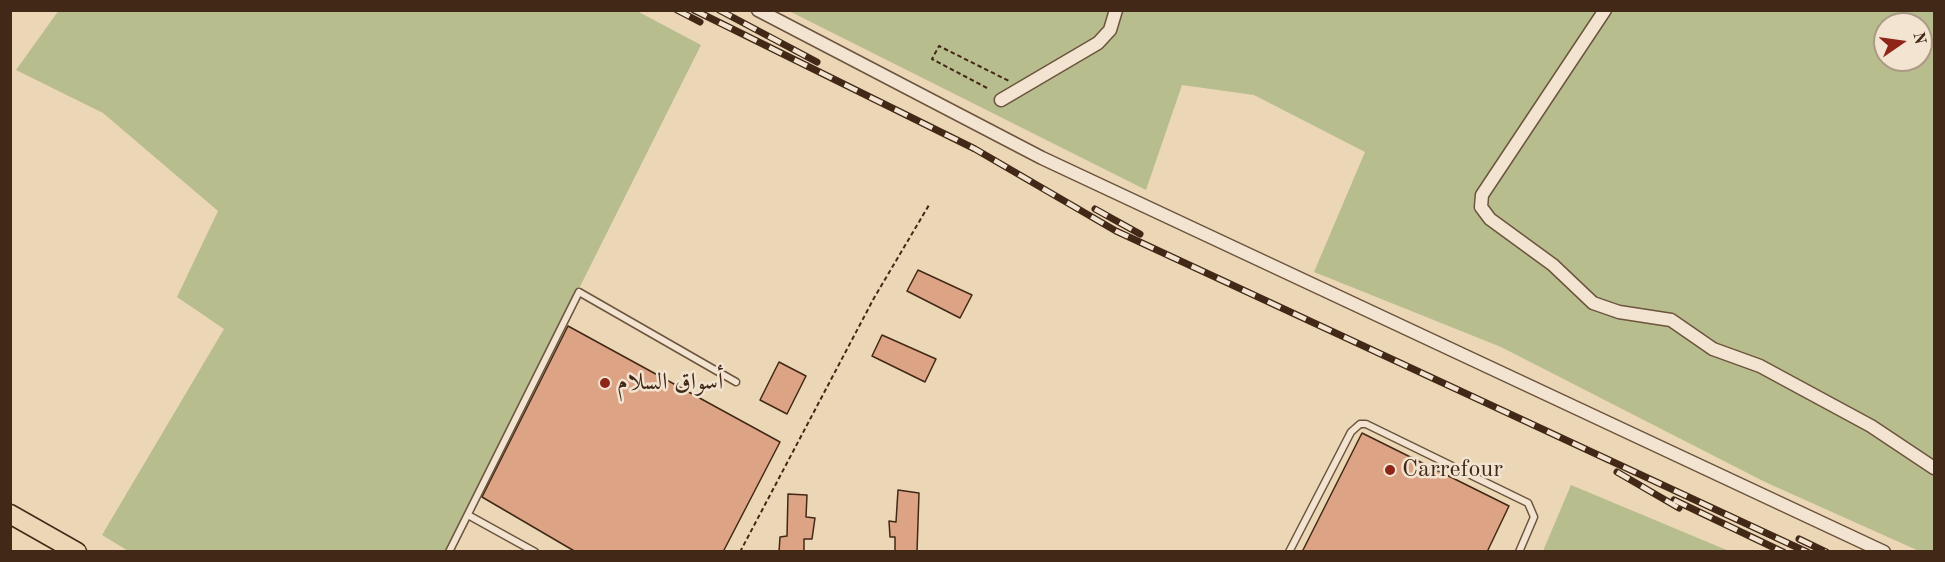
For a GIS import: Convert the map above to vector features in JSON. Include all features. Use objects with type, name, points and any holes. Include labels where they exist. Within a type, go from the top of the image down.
[{"type":"main road","points":[[10,514],[77,552]]},
{"type":"street","points":[[758,10],[1053,164],[1884,552]]},
{"type":"street","points":[[1001,100],[1098,44],[1110,30],[1116,10]]},
{"type":"street","points":[[1605,10],[1482,195],[1481,207],[1490,219],[1553,265],[1593,303],[1619,312],[1671,320],[1713,349],[1760,366],[1871,426],[1935,468]]},
{"type":"lane","points":[[449,552],[579,292],[736,382]]},
{"type":"lane","points":[[1289,552],[1351,432],[1360,424],[1366,424],[1528,503],[1534,517],[1519,552]]},
{"type":"lane","points":[[468,515],[535,552]]},
{"type":"path","points":[[987,88],[932,59],[939,46],[1022,88]]},
{"type":"path","points":[[740,552],[903,245],[929,205]]},
{"type":"green space","points":[[59,10],[637,11],[701,45],[447,552],[130,552],[102,535],[224,329],[177,297],[218,211],[103,113],[16,70]]},
{"type":"green space","points":[[789,11],[1934,11],[1934,551],[1919,551],[1765,482],[1501,347],[1314,272],[1365,152],[1254,95],[1182,85],[1146,190]]},
{"type":"green space","points":[[1571,485],[1729,551],[1543,551]]},
{"type":"building","points":[[918,270],[972,295],[960,318],[907,291]]},
{"type":"building","name":"أسواق السلام","points":[[568,326],[780,442],[723,552],[576,552],[482,497]]},
{"type":"building","points":[[882,335],[936,359],[925,382],[872,356]]},
{"type":"building","points":[[779,362],[806,376],[787,414],[760,400]]},
{"type":"building","name":"Carrefour","points":[[1362,433],[1509,506],[1487,552],[1302,552]]},
{"type":"building","points":[[898,490],[919,493],[917,552],[895,552],[895,537],[890,537],[889,521],[896,522]]},
{"type":"building","points":[[788,494],[807,495],[806,517],[815,518],[812,539],[804,539],[804,552],[779,552],[780,537],[787,536]]},
{"type":"railway","points":[[677,10],[700,22]]},
{"type":"railway","points":[[694,10],[975,149],[1116,231],[1807,552]]},
{"type":"railway","points":[[719,10],[817,62]]},
{"type":"railway","points":[[1095,209],[1140,234]]},
{"type":"railway","points":[[1617,472],[1679,508]]},
{"type":"railway","points":[[1674,500],[1783,552]]},
{"type":"railway","points":[[1799,539],[1826,552]]},
{"type":"place","name":"أسواق السلام","points":[[605,383]]},
{"type":"place","name":"Carrefour","points":[[1390,470]]}]
